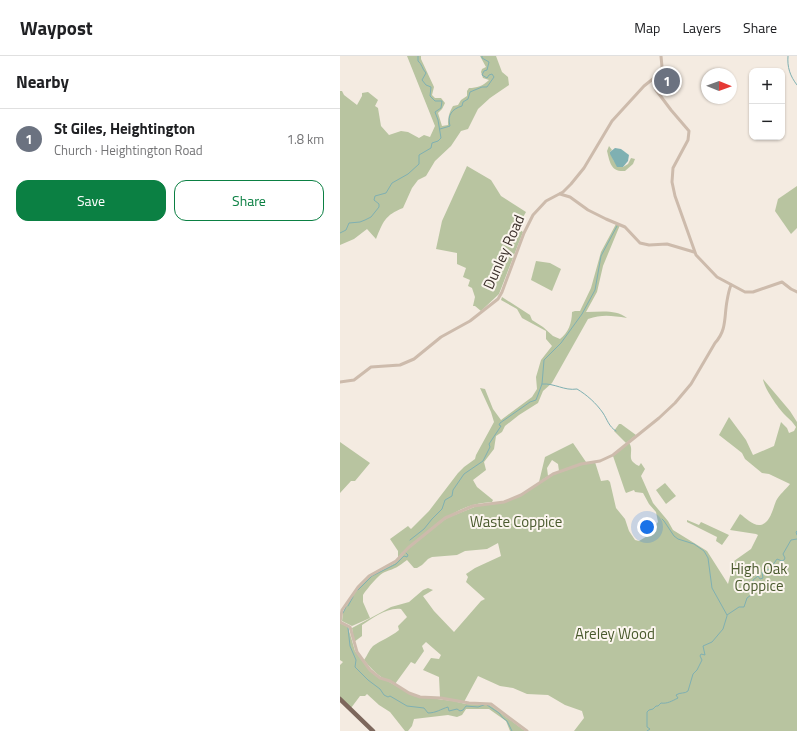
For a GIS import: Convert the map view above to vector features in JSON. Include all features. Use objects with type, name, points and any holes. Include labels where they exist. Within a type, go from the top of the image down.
[{"type":"main road","points":[[340,700],[373,731]]},
{"type":"street","points":[[662,56],[661,71],[653,80],[656,90],[689,131],[688,140],[673,168],[672,177],[674,192],[694,252],[717,277],[745,292],[750,293],[782,282],[797,292]]},
{"type":"street","name":"Dunley Road","points":[[340,382],[354,380],[365,370],[372,367],[400,365],[410,361],[440,337],[470,321],[492,304],[502,292],[530,219],[544,203],[567,189],[584,168],[612,121],[644,86],[653,80]]},
{"type":"street","points":[[560,194],[570,197],[588,210],[625,227],[640,243],[649,245],[667,244],[694,252]]},
{"type":"street","points":[[526,731],[491,704],[419,697],[408,693],[391,682],[380,678],[370,670],[357,652],[350,627],[340,622],[342,610],[358,586],[371,575],[396,561],[408,548],[445,518],[473,506],[504,502],[521,495],[553,474],[581,464],[600,461],[620,450],[636,435],[666,412],[688,388],[715,343],[721,338],[731,285]]},
{"type":"green space","points":[[407,56],[421,56],[434,87],[432,95],[435,98],[441,98],[445,103],[438,113],[442,126],[448,125],[449,115],[453,106],[458,105],[461,100],[467,96],[467,91],[469,88],[480,86],[489,80],[483,78],[481,72],[482,69],[486,67],[480,56],[496,56],[502,72],[508,77],[509,85],[490,98],[478,109],[468,129],[461,131],[451,146],[435,161],[426,176],[418,180],[412,188],[403,208],[388,216],[376,239],[367,229],[354,239],[340,245],[340,91],[342,91],[344,95],[357,105],[362,93],[368,92],[378,100],[375,106],[378,108],[381,126],[389,135],[401,131],[408,132],[419,138],[424,135],[430,137],[435,126]]},
{"type":"green space","points":[[663,68],[668,69],[668,89],[658,90],[655,82]]},
{"type":"green space","points":[[609,146],[612,150],[610,152],[614,161],[623,167],[628,164],[631,158],[635,159],[633,164],[625,171],[620,171],[614,168],[610,163],[607,151]]},
{"type":"green space","points":[[467,166],[491,180],[501,196],[526,212],[517,228],[523,232],[499,294],[481,311],[473,306],[475,297],[472,288],[468,286],[470,280],[463,277],[466,268],[457,264],[457,253],[436,249],[442,221]]},
{"type":"green space","points":[[797,186],[797,228],[791,234],[775,211],[778,199]]},
{"type":"green space","points":[[616,224],[620,225],[603,266],[597,292],[586,312],[613,312],[627,318],[603,316],[588,319],[552,383],[543,391],[538,403],[505,426],[502,432],[496,436],[494,449],[484,462],[486,470],[473,480],[477,487],[493,500],[492,502],[475,504],[462,509],[449,516],[436,526],[447,518],[477,506],[495,504],[518,497],[553,475],[580,465],[595,462],[601,481],[608,480],[610,482],[616,508],[625,519],[629,531],[635,540],[639,541],[649,535],[650,531],[658,522],[656,512],[649,504],[643,493],[635,492],[634,490],[626,493],[625,491],[613,456],[629,443],[632,460],[639,466],[641,463],[645,469],[641,476],[653,503],[668,521],[673,530],[707,551],[728,584],[734,561],[751,549],[758,535],[730,530],[740,514],[756,525],[766,522],[777,499],[790,484],[769,474],[762,473],[745,459],[742,453],[719,435],[729,417],[746,440],[753,455],[774,446],[781,422],[787,428],[789,433],[794,431],[796,427],[775,403],[763,379],[790,411],[797,422],[797,731],[574,731],[584,718],[582,711],[565,705],[548,695],[527,694],[513,688],[500,686],[478,676],[464,702],[440,697],[439,677],[423,670],[431,658],[439,659],[441,655],[426,642],[422,646],[424,651],[415,664],[411,662],[395,684],[381,677],[374,671],[364,660],[369,651],[373,646],[399,630],[398,626],[407,617],[401,609],[385,611],[362,625],[362,636],[354,642],[352,628],[391,607],[409,602],[423,590],[428,588],[433,590],[423,596],[434,611],[454,632],[481,601],[485,599],[466,582],[468,577],[466,574],[475,568],[501,556],[498,543],[487,549],[465,551],[457,555],[432,557],[417,568],[414,568],[407,560],[397,567],[385,572],[363,595],[363,602],[370,618],[352,626],[342,621],[343,612],[354,592],[369,577],[395,563],[403,551],[398,558],[398,551],[390,539],[408,526],[411,529],[429,511],[458,473],[475,459],[494,422],[480,388],[485,389],[493,409],[501,420],[532,397],[537,389],[536,377],[541,360],[552,346],[546,339],[546,331],[522,318],[517,309],[501,300],[502,297],[530,315],[532,320],[553,336],[560,339],[569,327],[572,312],[580,311],[591,288],[601,252]]},
{"type":"green space","points":[[536,261],[550,263],[561,269],[552,291],[531,280]]},
{"type":"green space","points":[[619,424],[636,435],[626,443],[614,431]]},
{"type":"green space","points":[[340,442],[370,463],[355,481],[351,481],[340,493]]},
{"type":"green space","points":[[573,443],[586,462],[559,471],[558,464],[552,460],[547,468],[548,476],[539,482],[545,457]]},
{"type":"green space","points":[[665,483],[676,496],[666,504],[656,490]]},
{"type":"green space","points":[[687,520],[699,525],[701,522],[729,535],[722,545],[716,541],[717,537],[687,522]]},
{"type":"green space","points":[[340,623],[348,627],[355,651],[370,671],[414,696],[466,704],[490,705],[525,731],[510,731],[506,721],[489,709],[466,709],[462,715],[457,717],[448,715],[414,719],[412,726],[408,731],[405,731],[390,712],[379,705],[367,694],[365,696],[360,696],[351,708],[340,698],[340,665],[343,662],[340,660]]},
{"type":"water","points":[[615,148],[621,149],[629,155],[628,161],[623,167],[617,167],[610,154],[610,152]]},
{"type":"waterway","points":[[340,233],[346,230],[349,223],[360,222],[371,217],[379,207],[379,204],[374,200],[375,196],[386,193],[392,183],[408,174],[419,164],[419,155],[431,148],[432,143],[441,138],[435,112],[441,108],[442,101],[435,101],[430,96],[431,87],[426,85],[422,80],[426,73],[418,61],[418,56]]},
{"type":"waterway","points":[[440,129],[450,126],[449,119],[451,113],[455,109],[462,106],[463,102],[468,99],[470,92],[482,87],[487,87],[494,77],[492,74],[487,78],[482,75],[484,71],[487,70],[489,62],[482,58],[482,56]]},
{"type":"waterway","points":[[788,56],[788,64],[792,78],[797,85]]},
{"type":"waterway","points":[[410,540],[424,529],[442,509],[445,500],[452,496],[453,490],[464,474],[483,461],[490,447],[489,444],[501,426],[499,425],[500,423],[530,402],[536,400],[542,384],[544,360],[561,343],[582,314],[595,290],[601,256],[617,226]]},
{"type":"waterway","points":[[542,384],[568,389],[577,389],[581,391],[597,406],[616,431]]},
{"type":"waterway","points":[[662,519],[674,536],[678,539],[694,544],[704,551],[708,558],[712,588],[727,615]]},
{"type":"waterway","points":[[797,531],[797,535]]},
{"type":"waterway","points":[[727,615],[739,607],[744,607],[747,598],[751,595],[751,592],[748,589],[754,585],[753,580],[758,576],[760,579],[763,578],[762,572],[770,569],[777,559],[782,561],[784,560],[785,558],[783,554],[791,540],[797,539]]},
{"type":"waterway","points":[[358,590],[372,576],[396,564],[404,556],[407,557],[408,555],[405,552]]},
{"type":"waterway","points":[[348,606],[353,597]]},
{"type":"waterway","points":[[343,613],[346,607]]},
{"type":"waterway","points":[[647,731],[650,729],[647,727],[647,712],[661,703],[667,703],[678,698],[676,695],[688,691],[693,674],[697,670],[702,660],[700,656],[701,654],[705,655],[703,646],[712,642],[723,629],[727,616]]},
{"type":"waterway","points":[[348,628],[350,646],[356,660],[355,667],[380,689],[384,695],[388,697],[390,696],[407,706],[424,708],[428,713],[436,712],[448,707],[449,711],[457,709],[460,711],[466,706],[478,707],[484,705]]},
{"type":"waterway","points":[[487,705],[499,713],[507,721],[512,731]]},
{"type":"place","name":"St Giles, Heightington","points":[[667,81]]},
{"type":"park label","name":"Waste Coppice","points":[[516,522]]},
{"type":"park label","name":"High Oak Coppice","points":[[759,578]]},
{"type":"park label","name":"Areley Wood","points":[[615,634]]}]
